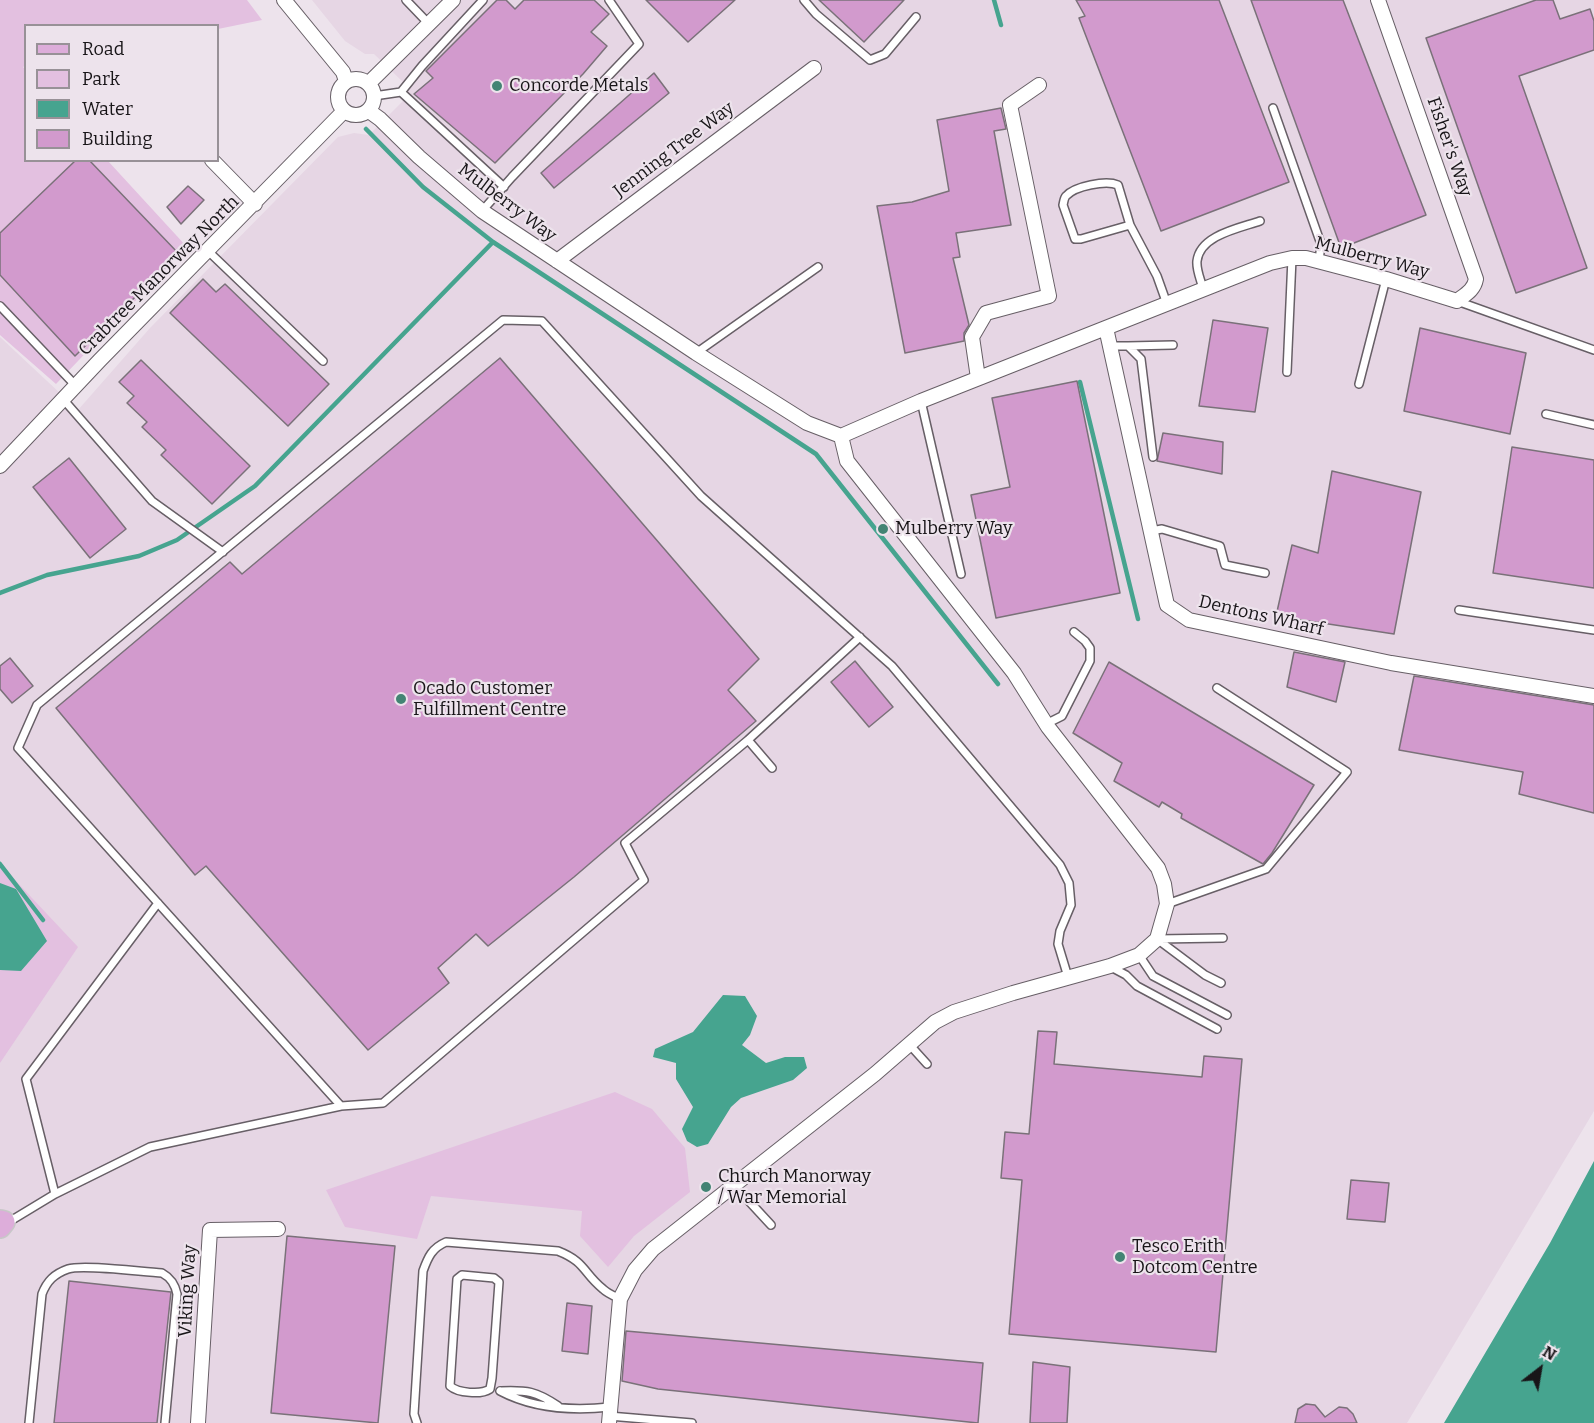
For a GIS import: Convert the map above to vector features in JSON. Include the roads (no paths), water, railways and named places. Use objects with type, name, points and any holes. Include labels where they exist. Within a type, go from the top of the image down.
[{"type":"street","points":[[284,0],[343,72],[346,81]]},
{"type":"street","points":[[371,90],[453,0]]},
{"type":"street","name":"Fisher's Way","points":[[1378,0],[1476,279],[1470,291],[1457,301]]},
{"type":"street","name":"Jenning Tree Way","points":[[557,261],[814,68]]},
{"type":"street","points":[[358,79],[371,90],[373,105],[369,111],[359,116],[344,111],[338,100],[338,91],[346,81],[358,79]]},
{"type":"street","points":[[978,378],[972,337],[986,313],[1049,296],[1010,105],[1039,85]]},
{"type":"street","name":"Crabtree Manorway North","points":[[0,466],[344,111]]},
{"type":"street","name":"Mulberry Way","points":[[369,111],[482,211],[696,353],[807,423],[841,436],[978,378],[1270,263],[1292,258],[1319,261],[1457,301]]},
{"type":"street","points":[[214,162],[255,204]]},
{"type":"street","name":"Dentons Wharf","points":[[1106,328],[1167,605],[1189,620],[1390,663],[1594,696]]},
{"type":"street","points":[[609,1415],[620,1299],[635,1270],[653,1249],[875,1074],[908,1043],[935,1022],[954,1012],[1110,966],[1139,955],[1157,939],[1167,904],[1164,884],[1158,868],[1046,724],[1014,673],[847,461],[841,436]]},
{"type":"street","name":"Viking Way","points":[[198,1423],[210,1230],[278,1229]]},
{"type":"lane","points":[[406,0],[429,24]]},
{"type":"lane","points":[[402,92],[422,66],[483,0]]},
{"type":"lane","points":[[482,211],[639,44],[609,0]]},
{"type":"lane","points":[[804,0],[816,14],[870,60],[885,54],[916,17]]},
{"type":"lane","points":[[371,90],[402,92],[504,187]]},
{"type":"lane","points":[[1273,108],[1321,244],[1319,261]]},
{"type":"lane","points":[[1131,225],[1076,239],[1063,205],[1066,195],[1082,188],[1110,182],[1118,185],[1131,225],[1157,276],[1167,304]]},
{"type":"lane","points":[[1203,290],[1197,261],[1199,253],[1208,242],[1223,234],[1260,221]]},
{"type":"lane","points":[[208,251],[322,361]]},
{"type":"lane","points":[[1287,372],[1292,258]]},
{"type":"lane","points":[[696,353],[818,267]]},
{"type":"lane","points":[[1359,384],[1386,279]]},
{"type":"lane","name":"Mulberry Way","points":[[1457,301],[1594,350]]},
{"type":"lane","points":[[0,306],[76,386]]},
{"type":"lane","points":[[341,1106],[18,748],[37,705],[503,320],[542,321],[701,496],[892,666],[1060,865],[1069,883],[1071,905],[1060,931],[1058,944],[1068,977]]},
{"type":"lane","points":[[1110,346],[1173,345]]},
{"type":"lane","points":[[1128,346],[1141,359],[1153,457]]},
{"type":"lane","points":[[63,399],[152,501],[223,552]]},
{"type":"lane","points":[[921,401],[961,574]]},
{"type":"lane","points":[[1546,414],[1594,425]]},
{"type":"lane","points":[[1151,531],[1162,529],[1221,546],[1225,565],[1265,573]]},
{"type":"lane","points":[[1459,610],[1594,630]]},
{"type":"lane","points":[[1046,724],[1062,716],[1090,661],[1090,648],[1074,632]]},
{"type":"lane","points":[[1,1223],[12,1220],[55,1194],[150,1147],[341,1106],[383,1103],[644,880],[625,843],[747,740],[860,637]]},
{"type":"lane","points":[[1167,904],[1266,869],[1347,772],[1217,688]]},
{"type":"lane","points":[[747,740],[772,768]]},
{"type":"lane","points":[[55,1194],[26,1079],[158,903]]},
{"type":"lane","points":[[1157,939],[1223,938]]},
{"type":"lane","points":[[1157,939],[1206,975],[1221,983]]},
{"type":"lane","points":[[1139,955],[1153,976],[1227,1015]]},
{"type":"lane","points":[[1110,966],[1126,975],[1137,986],[1217,1029]]},
{"type":"lane","points":[[908,1043],[927,1064]]},
{"type":"lane","points":[[734,1185],[771,1226]]},
{"type":"lane","points":[[417,1423],[414,1414],[423,1271],[432,1250],[439,1244],[446,1242],[558,1251],[572,1256],[583,1265],[603,1290],[620,1299]]},
{"type":"lane","points":[[29,1423],[42,1294],[51,1278],[75,1267],[162,1274],[168,1277],[176,1287],[165,1423]]},
{"type":"lane","points":[[490,1389],[499,1282],[494,1278],[462,1275],[457,1279],[450,1386],[455,1390],[483,1392],[490,1389],[520,1390],[542,1395],[561,1408],[692,1423]]},
{"type":"water","points":[[0,883],[16,889],[47,941],[21,971],[0,970]]},
{"type":"water","points":[[723,995],[745,996],[757,1016],[750,1035],[742,1045],[766,1063],[785,1057],[804,1057],[807,1068],[793,1080],[741,1098],[731,1107],[708,1144],[697,1147],[687,1141],[682,1129],[693,1107],[676,1079],[676,1063],[653,1057],[655,1049],[693,1032]]},
{"type":"water","points":[[1594,1161],[1594,1423],[1444,1423],[1550,1243]]},
{"type":"waterway","points":[[994,0],[1001,25]]},
{"type":"waterway","points":[[366,129],[423,187],[493,242],[816,454],[998,684]]},
{"type":"waterway","points":[[0,593],[47,575],[139,556],[177,540],[255,486],[493,242]]},
{"type":"waterway","points":[[1080,382],[1138,619]]},
{"type":"waterway","points":[[0,864],[43,920]]},
{"type":"place","name":"Concorde Metals","points":[[497,86]]},
{"type":"place","name":"Mulberry Way","points":[[883,529]]},
{"type":"place","name":"Ocado Customer Fulfillment Centre","points":[[401,699]]},
{"type":"place","name":"Church Manorway / War Memorial","points":[[706,1187]]},
{"type":"place","name":"Tesco Erith Dotcom Centre","points":[[1120,1257]]}]
